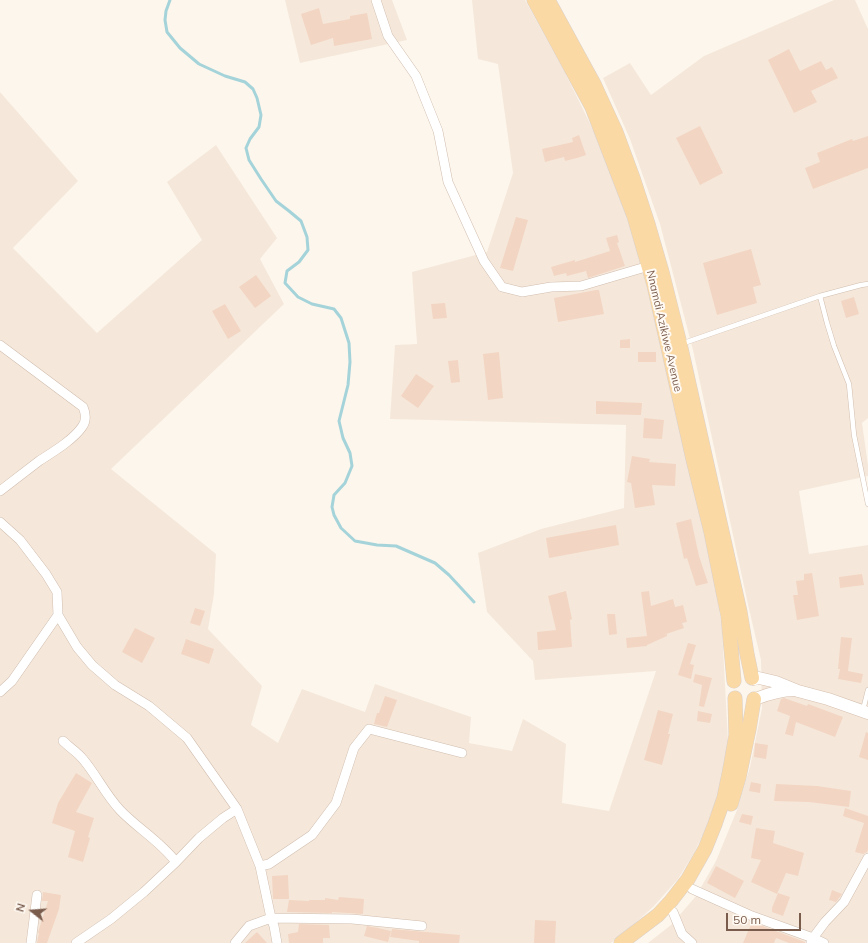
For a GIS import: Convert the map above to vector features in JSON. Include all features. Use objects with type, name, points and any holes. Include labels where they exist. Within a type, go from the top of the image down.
[{"type":"main road","name":"Nnamdi Azikiwe Avenue","points":[[534,0],[592,107],[634,216],[649,266],[711,532],[727,608],[734,681]]},
{"type":"main road","name":"Nnamdi Azikiwe Avenue","points":[[548,0],[594,84],[616,132],[648,224],[680,344],[740,612],[753,678]]},
{"type":"main road","points":[[621,943],[658,915],[671,901],[688,879],[705,849],[724,798],[730,769],[736,734],[735,698],[732,692],[732,685],[734,681],[740,676],[744,675],[753,678],[767,679],[798,691],[828,699],[866,712]]},
{"type":"main road","points":[[636,943],[664,922],[681,904],[703,872],[724,827],[739,777],[754,699],[758,691],[758,684],[753,678]]},
{"type":"main road","points":[[735,698],[739,701],[749,702],[772,692],[785,690],[798,691]]},
{"type":"street","points":[[376,0],[388,36],[416,76],[438,131],[448,182],[484,261],[502,287],[522,292],[551,287],[581,286],[649,266]]},
{"type":"street","points":[[0,344],[84,406],[86,416],[83,426],[74,436],[0,491]]},
{"type":"street","points":[[0,522],[20,540],[46,574],[57,592],[58,615],[77,647],[92,665],[116,685],[149,706],[187,738],[237,809],[260,866],[277,943]]},
{"type":"street","points":[[0,692],[12,680],[58,615]]},
{"type":"street","points":[[260,866],[269,864],[312,835],[336,803],[354,748],[369,729],[462,753]]},
{"type":"street","points":[[63,741],[81,756],[120,810],[164,848],[176,862]]},
{"type":"street","points":[[76,943],[111,920],[144,892],[199,838],[223,818],[237,809]]},
{"type":"street","points":[[812,941],[825,922],[844,902],[868,858]]},
{"type":"street","points":[[692,889],[812,941],[824,943]]},
{"type":"street","points":[[30,943],[37,895]]},
{"type":"street","points":[[673,912],[682,934],[692,943]]},
{"type":"street","points":[[235,943],[249,926],[271,918],[352,919],[422,926]]},
{"type":"lane","points":[[680,344],[820,296],[868,284]]},
{"type":"lane","points":[[820,296],[834,346],[849,384],[854,435],[868,504]]},
{"type":"lane","points":[[866,712],[868,690]]},
{"type":"shaded area","points":[[285,0],[392,0],[407,40],[300,63]]},
{"type":"shaded area","points":[[472,0],[525,0],[563,69],[604,153],[627,217],[656,314],[716,589],[722,628],[728,742],[718,798],[694,853],[678,879],[654,906],[611,943],[0,943],[0,92],[78,181],[13,248],[97,333],[202,240],[167,182],[216,145],[277,238],[260,259],[284,304],[111,469],[216,554],[214,594],[208,629],[262,686],[251,725],[278,743],[302,689],[365,712],[375,684],[471,717],[469,743],[512,751],[523,719],[566,744],[562,803],[609,811],[656,671],[535,680],[533,661],[487,612],[478,553],[541,529],[624,508],[626,425],[390,419],[395,345],[417,344],[412,272],[487,252],[513,173],[498,64],[478,59]]},
{"type":"shaded area","points":[[834,0],[855,0],[868,29],[868,418],[862,423],[868,465],[868,476],[799,491],[809,554],[868,545],[868,943],[648,943],[671,925],[696,896],[716,861],[737,810],[750,767],[762,708],[761,660],[693,350],[660,224],[630,139],[603,78],[630,63],[651,95],[704,56]]},
{"type":"building","points":[[319,8],[323,24],[350,19],[350,16],[367,13],[372,39],[334,46],[333,38],[311,45],[301,14]]},
{"type":"building","points":[[789,49],[800,71],[821,61],[826,70],[832,67],[838,78],[811,91],[817,102],[794,113],[768,60]]},
{"type":"building","points":[[700,126],[723,173],[700,185],[676,138]]},
{"type":"building","points":[[579,135],[586,155],[565,161],[564,157],[545,162],[542,149],[573,142],[572,138]]},
{"type":"building","points":[[868,136],[868,168],[813,189],[805,168],[820,162],[817,153],[852,139],[853,141]]},
{"type":"building","points":[[516,217],[528,220],[513,271],[500,268]]},
{"type":"building","points":[[617,235],[619,242],[617,243],[625,266],[588,278],[586,271],[567,276],[566,273],[554,276],[551,267],[575,260],[575,262],[610,251],[606,238]]},
{"type":"building","points":[[751,249],[761,285],[753,287],[757,303],[717,315],[703,263]]},
{"type":"building","points":[[256,275],[271,296],[255,308],[239,287]]},
{"type":"building","points":[[599,290],[604,314],[558,322],[554,298]]},
{"type":"building","points":[[854,297],[859,314],[846,318],[841,301]]},
{"type":"building","points":[[445,303],[447,318],[433,319],[431,304]]},
{"type":"building","points":[[225,304],[241,331],[228,339],[212,311]]},
{"type":"building","points":[[630,339],[630,348],[620,348],[620,340]]},
{"type":"building","points":[[499,352],[503,398],[488,400],[483,354]]},
{"type":"building","points":[[638,352],[656,352],[656,362],[638,362]]},
{"type":"building","points":[[458,360],[460,382],[451,383],[448,361]]},
{"type":"building","points":[[416,374],[434,386],[418,408],[401,396]]},
{"type":"building","points":[[596,401],[642,403],[641,415],[596,414]]},
{"type":"building","points":[[644,418],[664,420],[662,439],[643,438]]},
{"type":"building","points":[[632,456],[650,459],[649,462],[676,464],[675,486],[652,485],[655,505],[635,508],[631,483],[627,482]]},
{"type":"building","points":[[691,519],[699,556],[708,583],[696,586],[687,558],[684,559],[676,523]]},
{"type":"building","points":[[616,525],[619,545],[549,558],[546,538]]},
{"type":"building","points":[[812,573],[819,616],[797,620],[793,595],[798,595],[796,581],[804,580],[804,574]]},
{"type":"building","points":[[862,574],[864,585],[840,588],[839,577]]},
{"type":"building","points":[[566,591],[572,619],[570,620],[572,647],[538,650],[537,632],[556,630],[548,596]]},
{"type":"building","points":[[649,591],[651,606],[673,599],[675,607],[683,605],[687,622],[682,623],[684,628],[663,635],[667,634],[667,636],[647,646],[627,648],[626,638],[647,636],[641,592]]},
{"type":"building","points":[[195,608],[205,611],[200,626],[190,623]]},
{"type":"building","points":[[607,614],[615,614],[617,634],[609,635]]},
{"type":"building","points":[[135,628],[155,638],[142,663],[122,652]]},
{"type":"building","points":[[841,637],[852,638],[848,671],[863,674],[861,683],[838,679],[840,669],[838,669]]},
{"type":"building","points":[[186,639],[214,649],[209,664],[181,654]]},
{"type":"building","points":[[688,643],[696,645],[690,664],[694,665],[691,679],[678,675]]},
{"type":"building","points":[[695,674],[712,678],[704,707],[699,706],[702,685],[693,682]]},
{"type":"building","points":[[385,696],[397,700],[387,727],[374,724],[377,713],[379,713]]},
{"type":"building","points":[[784,698],[807,706],[808,704],[843,717],[835,737],[796,722],[793,736],[785,734],[790,716],[777,711],[781,699]]},
{"type":"building","points":[[658,710],[673,714],[668,734],[670,734],[662,765],[644,760]]},
{"type":"building","points":[[698,711],[712,714],[710,723],[697,721]]},
{"type":"building","points":[[866,732],[868,733],[868,760],[859,757]]},
{"type":"building","points":[[755,743],[768,745],[766,759],[754,757]]},
{"type":"building","points":[[76,773],[92,783],[76,812],[94,818],[88,837],[90,838],[83,862],[68,857],[75,831],[52,823],[58,803]]},
{"type":"building","points":[[751,782],[761,784],[760,793],[749,791]]},
{"type":"building","points":[[776,784],[817,786],[851,791],[849,807],[809,802],[774,801]]},
{"type":"building","points":[[845,808],[868,816],[868,850],[863,854],[855,852],[864,823],[843,816]]},
{"type":"building","points":[[742,814],[753,816],[751,825],[739,822]]},
{"type":"building","points":[[756,828],[775,831],[773,843],[804,853],[798,876],[786,873],[777,894],[751,882],[761,860],[751,858]]},
{"type":"building","points":[[716,866],[744,881],[735,898],[707,883]]},
{"type":"building","points":[[288,875],[289,899],[273,899],[272,876]]},
{"type":"building","points":[[832,890],[842,894],[836,902],[829,900]]},
{"type":"building","points":[[43,892],[61,895],[59,909],[47,943],[37,943],[39,929],[48,901],[42,901]]},
{"type":"building","points":[[778,893],[790,897],[783,916],[772,912],[772,908]]},
{"type":"building","points":[[339,897],[364,899],[363,914],[287,912],[289,900],[309,901],[325,900],[325,898],[338,900]]},
{"type":"building","points":[[535,920],[556,921],[555,943],[534,943]]},
{"type":"building","points":[[752,922],[805,943],[789,943],[776,938],[774,943],[743,943]]},
{"type":"building","points":[[299,924],[329,925],[330,938],[323,938],[323,943],[289,943],[288,934],[298,932]]},
{"type":"building","points":[[367,926],[391,931],[388,942],[364,936]]},
{"type":"building","points":[[392,929],[460,935],[459,943],[419,943],[419,941],[390,937]]},
{"type":"building","points":[[257,932],[267,943],[245,943]]},
{"type":"waterway","points":[[170,0],[166,11],[165,20],[167,32],[180,48],[199,64],[225,76],[245,82],[253,89],[261,115],[259,127],[250,139],[246,148],[249,160],[276,201],[301,221],[307,237],[308,250],[299,262],[287,271],[285,283],[298,297],[312,304],[334,309],[341,318],[349,343],[350,362],[348,385],[339,421],[343,438],[350,453],[352,466],[345,483],[334,495],[332,507],[334,515],[341,528],[355,541],[377,545],[396,546],[435,563],[449,575],[474,602]]}]
